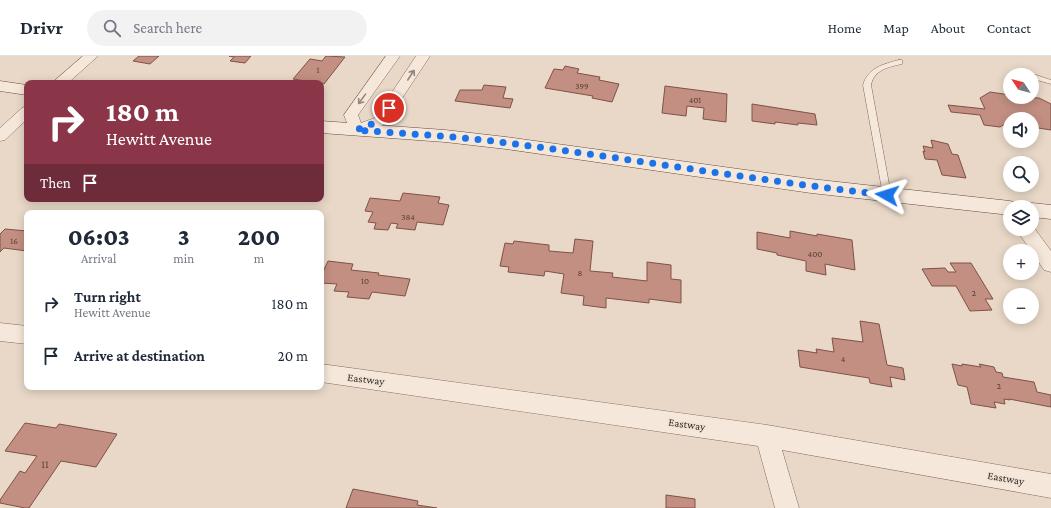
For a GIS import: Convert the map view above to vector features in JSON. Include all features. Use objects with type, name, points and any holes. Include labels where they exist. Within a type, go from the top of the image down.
[{"type":"main road","points":[[0,86],[24,90]]},
{"type":"main road","points":[[324,127],[445,136],[506,143],[810,186],[1003,207]]},
{"type":"main road","points":[[1039,211],[1051,212]]},
{"type":"street","points":[[63,80],[91,56]]},
{"type":"street","points":[[393,56],[351,115],[356,130],[380,121],[423,56]]},
{"type":"street","points":[[0,136],[24,114]]},
{"type":"street","points":[[1030,236],[1051,265]]},
{"type":"street","points":[[0,332],[24,335]]},
{"type":"street","name":"Eastway","points":[[324,373],[499,396],[767,436],[1051,486]]},
{"type":"street","points":[[767,436],[787,508]]},
{"type":"lane","points":[[887,195],[867,85],[868,79],[875,70],[899,62]]},
{"type":"lane","points":[[1039,78],[1051,82]]},
{"type":"building","points":[[139,56],[159,56],[150,64],[133,61]]},
{"type":"building","points":[[229,56],[251,56],[245,63],[230,61],[234,57]]},
{"type":"building","points":[[326,56],[345,57],[324,84],[324,80],[293,79],[310,59],[322,61]]},
{"type":"building","points":[[565,66],[579,69],[577,73],[600,77],[599,80],[619,84],[612,102],[592,98],[593,96],[545,88],[554,69],[563,70]]},
{"type":"building","points":[[484,85],[506,87],[503,98],[513,99],[510,108],[455,101],[460,90],[482,90]]},
{"type":"building","points":[[665,86],[727,94],[726,122],[703,119],[704,108],[687,106],[686,116],[662,113]]},
{"type":"building","points":[[990,92],[1003,94],[1003,104],[1039,104],[1039,98],[1051,104],[1051,130],[1039,128],[1039,112],[1003,112],[1003,125],[1000,127],[984,125],[980,115],[951,112],[948,105],[985,109],[980,98]]},
{"type":"building","points":[[752,104],[815,114],[817,125],[798,123],[798,125],[775,122],[775,124],[752,121]]},
{"type":"building","points":[[931,140],[948,144],[952,154],[958,155],[966,178],[942,175],[937,160],[925,159],[923,146],[933,148]]},
{"type":"building","points":[[403,193],[440,197],[438,203],[449,205],[443,225],[417,222],[415,230],[396,228],[398,224],[391,223],[388,230],[374,229],[376,223],[368,222],[373,212],[365,211],[370,198],[400,201]]},
{"type":"building","points":[[5,229],[24,231],[24,251],[4,248],[0,252],[0,234]]},
{"type":"building","points":[[790,231],[852,240],[855,270],[825,264],[826,275],[806,271],[806,261],[757,249],[757,232],[790,238]]},
{"type":"building","points":[[575,239],[593,241],[590,271],[613,273],[612,277],[647,281],[647,262],[671,265],[671,279],[681,280],[681,303],[649,299],[649,303],[606,298],[606,308],[583,305],[584,296],[561,293],[564,274],[545,271],[544,276],[508,272],[509,267],[500,266],[505,243],[513,244],[514,241],[549,245],[549,251],[573,253]]},
{"type":"building","points":[[328,261],[353,264],[351,270],[379,273],[378,275],[410,279],[405,296],[372,292],[369,299],[347,297],[349,292],[334,291],[337,284],[324,283],[324,270]]},
{"type":"building","points":[[950,263],[971,263],[993,299],[985,299],[992,310],[970,311],[956,286],[932,286],[922,269],[945,268],[948,272],[956,272]]},
{"type":"building","points":[[860,321],[879,324],[887,365],[903,368],[905,380],[890,377],[892,387],[870,383],[869,378],[800,367],[798,350],[817,353],[816,349],[834,352],[832,338],[863,342]]},
{"type":"building","points":[[952,364],[981,367],[979,364],[994,367],[996,372],[1002,373],[1003,377],[1034,382],[1037,392],[1051,395],[1051,407],[1009,399],[1010,400],[1004,399],[1005,404],[994,402],[996,408],[971,404],[967,387],[958,385]]},
{"type":"building","points":[[25,423],[56,428],[59,424],[117,434],[96,467],[61,461],[29,508],[25,508],[0,503],[0,500],[20,471],[25,473],[37,456],[5,451]]},
{"type":"building","points":[[353,489],[418,501],[417,505],[437,508],[346,508]]},
{"type":"building","points":[[666,495],[695,499],[695,508],[666,508]]},
{"type":"route","points":[[389,108],[380,121],[356,130],[445,136],[506,143],[810,186],[887,195]]}]
